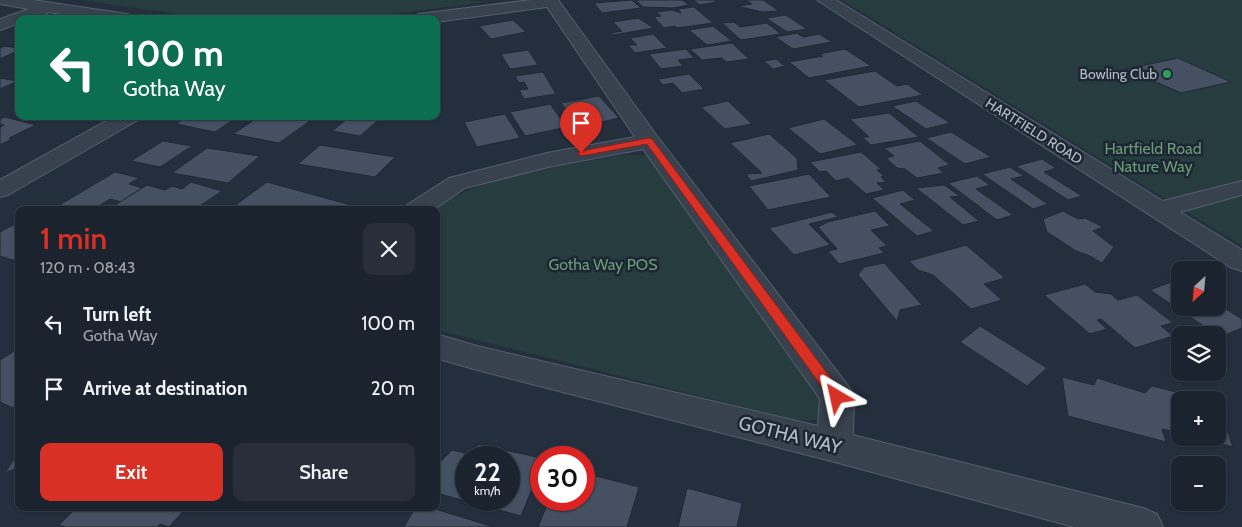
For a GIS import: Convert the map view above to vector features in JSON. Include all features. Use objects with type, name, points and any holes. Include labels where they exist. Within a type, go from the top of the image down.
[{"type":"street","points":[[3,0],[100,15]]},
{"type":"street","name":"HARTFIELD ROAD","points":[[825,0],[1242,262]]},
{"type":"street","points":[[440,16],[551,1],[649,140],[837,397],[835,446]]},
{"type":"street","points":[[26,15],[47,7]]},
{"type":"street","points":[[0,25],[15,19]]},
{"type":"street","points":[[0,190],[124,120]]},
{"type":"street","points":[[422,206],[457,184],[547,160],[649,140]]},
{"type":"street","points":[[1159,210],[1242,188]]},
{"type":"street","name":"GOTHA WAY","points":[[440,347],[477,358],[835,446],[1143,527]]},
{"type":"green space","points":[[81,0],[468,0],[486,2],[384,15],[184,15]]},
{"type":"green space","name":"Hartfield Road Nature Way","points":[[842,0],[1242,0],[1242,246],[1239,244]]},
{"type":"green space","name":"Gotha Way POS","points":[[624,155],[645,155],[655,159],[827,398],[821,418],[808,421],[792,419],[440,331],[440,206],[437,206],[475,188],[524,173]]},
{"type":"building","points":[[632,0],[641,8],[602,13],[594,3]]},
{"type":"building","points":[[636,0],[682,0],[689,5],[673,8],[643,7]]},
{"type":"building","points":[[693,0],[714,0],[717,2],[700,5]]},
{"type":"building","points":[[745,0],[763,0],[779,11],[762,12],[737,6],[752,4]]},
{"type":"building","points":[[694,7],[713,23],[664,28],[654,17],[661,16],[656,12],[672,10],[681,13],[678,9]]},
{"type":"building","points":[[786,15],[807,29],[787,32],[766,18]]},
{"type":"building","points":[[638,18],[654,28],[613,35],[611,33],[622,31],[613,22]]},
{"type":"building","points":[[513,20],[526,32],[491,39],[479,26]]},
{"type":"building","points":[[734,22],[740,27],[767,23],[781,34],[741,40],[722,23]]},
{"type":"building","points":[[713,26],[732,41],[707,45],[689,30]]},
{"type":"building","points":[[797,33],[803,37],[819,34],[832,42],[793,49],[775,37]]},
{"type":"building","points":[[653,34],[667,48],[635,53],[628,45],[637,45],[630,38]]},
{"type":"building","points":[[732,43],[749,59],[726,62],[722,58],[702,60],[690,49]]},
{"type":"building","points":[[4,46],[15,47],[15,52],[0,59],[0,48]]},
{"type":"building","points":[[686,49],[694,58],[678,60],[683,66],[661,69],[649,54]]},
{"type":"building","points":[[845,49],[871,66],[809,78],[789,62],[823,56],[819,54]]},
{"type":"building","points":[[528,50],[538,65],[510,69],[501,54]]},
{"type":"building","points":[[1178,58],[1231,82],[1181,93],[1126,69]]},
{"type":"building","points":[[776,59],[785,66],[773,69],[764,61]]},
{"type":"building","points":[[875,71],[897,86],[907,84],[923,95],[859,107],[824,80]]},
{"type":"building","points":[[543,72],[556,94],[524,99],[519,90],[528,89],[524,82],[519,83],[515,76]]},
{"type":"building","points":[[689,74],[704,89],[682,93],[673,83],[663,85],[658,79]]},
{"type":"building","points":[[0,78],[15,80],[15,82],[0,89]]},
{"type":"building","points":[[599,96],[619,118],[579,127],[561,103]]},
{"type":"building","points":[[728,101],[752,124],[725,129],[701,107]]},
{"type":"building","points":[[916,101],[950,123],[926,129],[892,106]]},
{"type":"building","points":[[550,104],[567,127],[525,136],[510,112]]},
{"type":"building","points":[[889,113],[919,137],[871,145],[862,137],[869,137],[850,119]]},
{"type":"building","points":[[505,114],[520,138],[477,147],[464,122]]},
{"type":"building","points":[[5,117],[36,125],[9,138],[12,139],[0,145],[0,127],[4,125],[0,124],[0,119]]},
{"type":"building","points":[[824,119],[858,145],[820,154],[788,128]]},
{"type":"building","points":[[182,120],[233,120],[215,132],[176,124]]},
{"type":"building","points":[[254,120],[311,120],[279,143],[233,134]]},
{"type":"building","points":[[346,120],[378,120],[360,136],[332,131]]},
{"type":"building","points":[[951,132],[991,157],[965,164],[926,138]]},
{"type":"building","points":[[769,134],[797,158],[798,170],[751,181],[746,174],[762,173],[730,143]]},
{"type":"building","points":[[163,141],[192,146],[160,167],[131,161]]},
{"type":"building","points":[[920,141],[950,165],[938,168],[944,173],[917,178],[905,169],[897,168],[886,158],[894,156],[884,148]]},
{"type":"building","points":[[320,145],[395,157],[375,177],[298,164]]},
{"type":"building","points":[[207,148],[260,156],[228,183],[172,173]]},
{"type":"building","points":[[861,152],[881,169],[877,170],[884,176],[881,177],[886,182],[877,183],[884,190],[866,194],[848,178],[836,181],[826,171],[820,172],[810,162]]},
{"type":"building","points":[[1042,159],[1056,168],[1044,172],[1082,196],[1068,200],[1016,166]]},
{"type":"building","points":[[1010,167],[1024,176],[1011,179],[1048,204],[1033,209],[982,174]]},
{"type":"building","points":[[115,172],[139,178],[129,184],[142,188],[121,202],[110,199],[99,206],[58,206]]},
{"type":"building","points":[[809,174],[831,197],[768,210],[749,186]]},
{"type":"building","points":[[977,176],[990,185],[976,189],[1013,215],[997,220],[948,183]]},
{"type":"building","points":[[191,182],[222,191],[200,206],[115,205],[147,185],[165,190],[172,186],[182,189]]},
{"type":"building","points":[[267,182],[351,205],[350,206],[234,206]]},
{"type":"building","points":[[944,185],[960,196],[950,197],[979,221],[963,225],[916,188]]},
{"type":"building","points":[[903,190],[915,200],[900,204],[934,231],[917,236],[872,198]]},
{"type":"building","points":[[875,211],[890,226],[871,230],[887,246],[879,248],[884,253],[839,264],[828,251],[837,249],[818,227],[828,222]]},
{"type":"building","points":[[1063,211],[1078,219],[1085,218],[1103,227],[1093,231],[1114,247],[1102,263],[1076,251],[1047,232],[1043,219]]},
{"type":"building","points":[[832,212],[838,217],[809,224],[830,245],[794,255],[769,228]]},
{"type":"building","points":[[15,224],[15,261],[0,256],[0,232]]},
{"type":"building","points":[[966,245],[1005,278],[984,284],[1002,300],[971,309],[933,275],[918,270],[909,261]]},
{"type":"building","points":[[884,263],[922,305],[900,310],[897,321],[858,275],[864,267]]},
{"type":"building","points":[[1171,282],[1171,304],[1150,290]]},
{"type":"building","points":[[1085,284],[1095,292],[1111,294],[1118,300],[1137,295],[1173,323],[1161,326],[1171,334],[1171,337],[1135,348],[1101,319],[1097,320],[1107,329],[1090,334],[1044,295]]},
{"type":"building","points":[[1226,309],[1242,319],[1242,328],[1226,335],[1226,326],[1204,326],[1189,316],[1226,316]]},
{"type":"building","points":[[980,326],[1047,368],[1027,386],[960,342]]},
{"type":"building","points":[[15,351],[15,406],[13,408],[0,402],[0,360]]},
{"type":"building","points":[[1062,377],[1094,385],[1097,378],[1145,393],[1152,386],[1172,391],[1171,431],[1162,429],[1166,442],[1068,416]]},
{"type":"building","points":[[1226,427],[1233,447],[1226,445]]},
{"type":"building","points":[[452,450],[455,451],[455,498],[440,494],[440,462]]},
{"type":"building","points":[[520,453],[530,456],[530,494],[521,516],[503,511],[520,511]]},
{"type":"building","points":[[15,457],[15,469],[5,473]]},
{"type":"building","points":[[595,476],[639,487],[627,527],[538,527],[545,511],[595,511]]},
{"type":"building","points":[[687,488],[742,503],[737,527],[678,527]]},
{"type":"building","points":[[440,510],[494,527],[404,527],[413,511]]},
{"type":"building","points":[[73,511],[183,511],[169,527],[160,524],[157,527],[65,527],[59,525]]},
{"type":"place","name":"Bowling Club","points":[[1167,74]]},
{"type":"route","points":[[581,153],[649,140],[837,397]]}]
